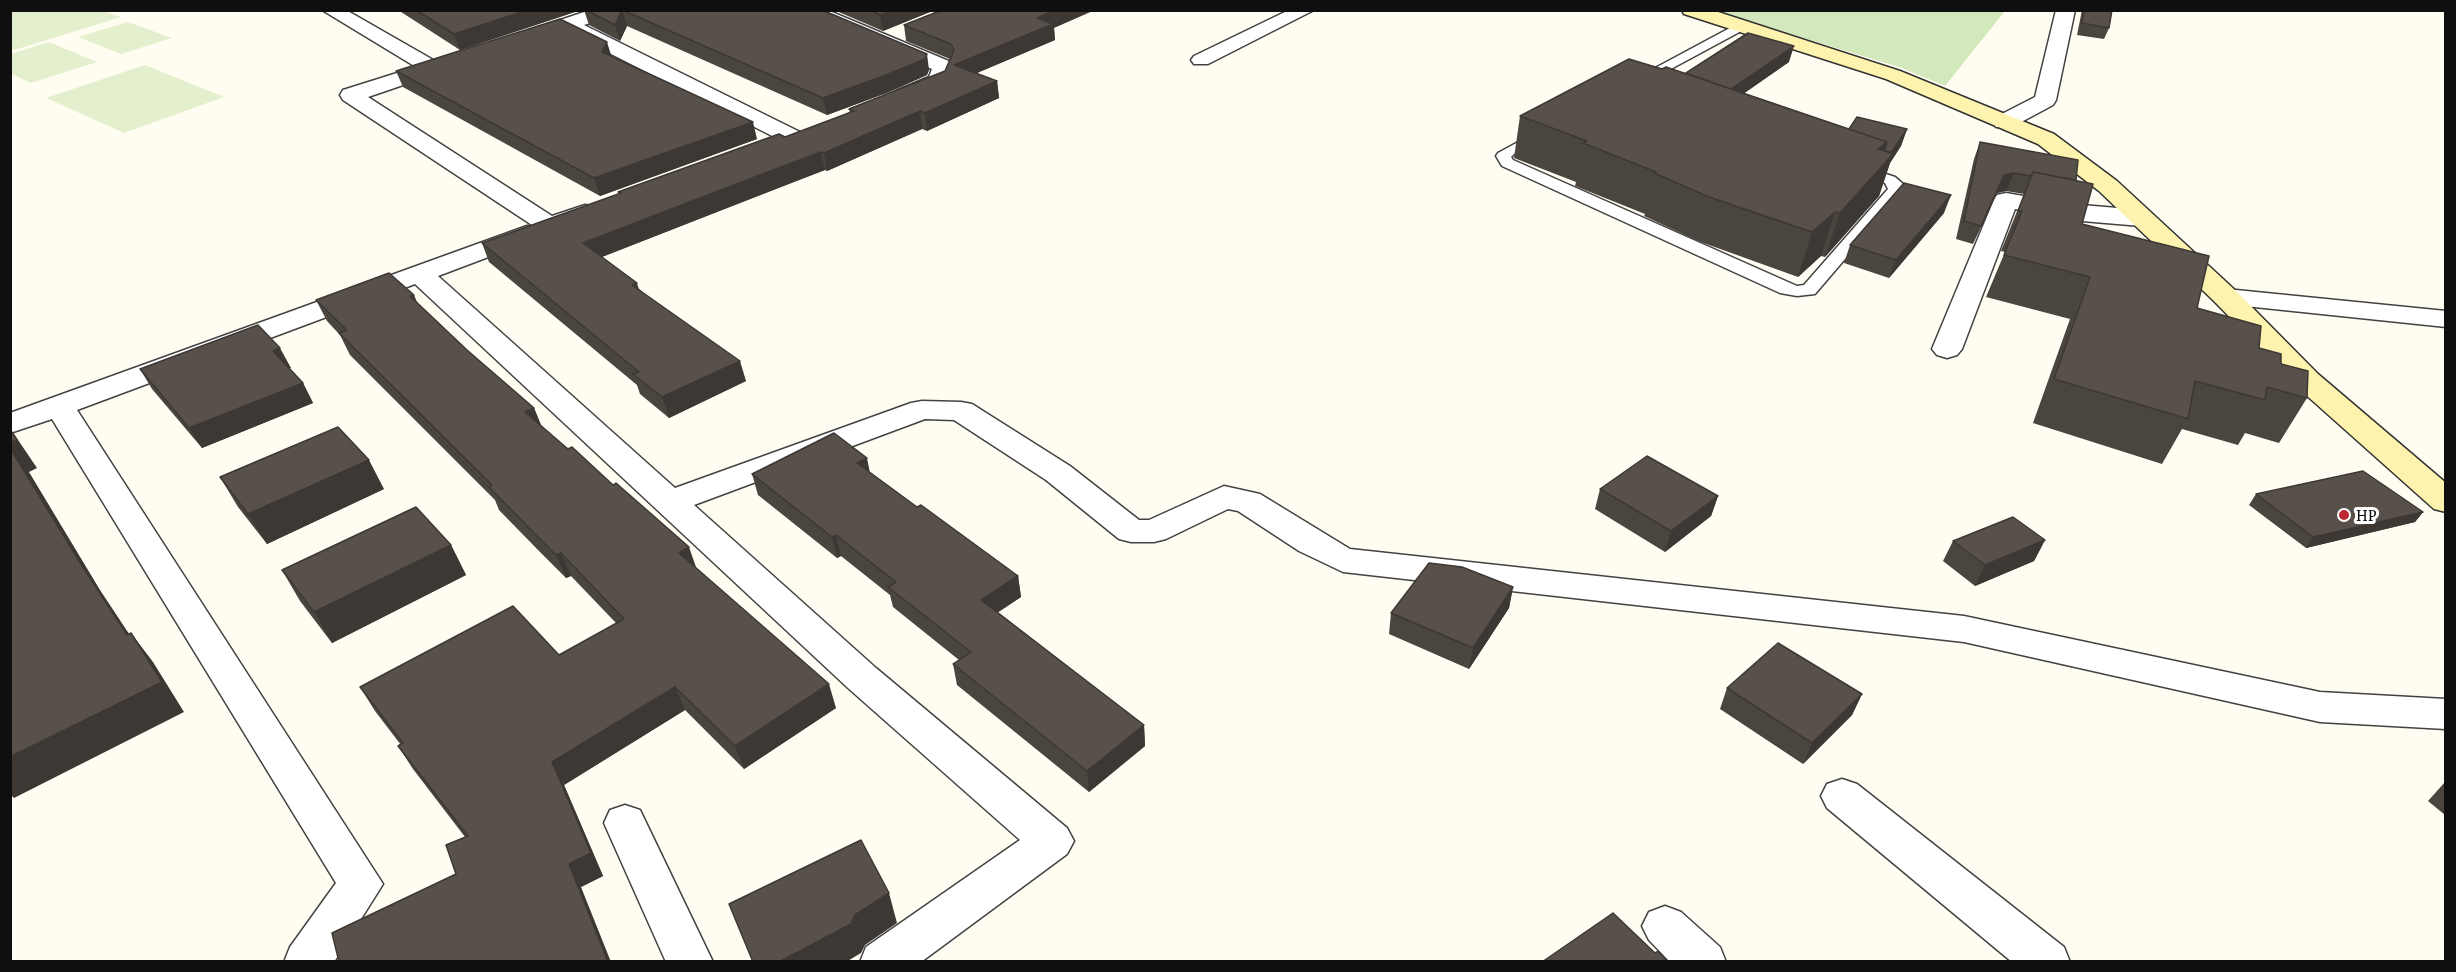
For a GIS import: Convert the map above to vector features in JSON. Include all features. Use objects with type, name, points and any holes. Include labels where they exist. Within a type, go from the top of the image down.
[{"type":"main road","points":[[1691,10],[1893,75],[2046,139],[2108,186],[2226,297],[2307,380],[2445,501]]},
{"type":"street","points":[[331,10],[433,68]]},
{"type":"street","points":[[511,43],[611,10]]},
{"type":"street","points":[[809,10],[944,66],[938,81],[887,102]]},
{"type":"street","points":[[1201,60],[1305,10]]},
{"type":"street","points":[[2004,122],[2045,100],[2066,10]]},
{"type":"street","points":[[567,25],[802,133],[759,149]]},
{"type":"street","points":[[884,40],[906,32]]},
{"type":"street","points":[[466,57],[351,95],[551,225]]},
{"type":"street","points":[[1947,349],[2006,200],[2070,212],[2141,218]]},
{"type":"street","points":[[307,962],[361,884],[27,412],[606,205]]},
{"type":"street","points":[[420,273],[862,678],[1052,841],[883,962]]},
{"type":"street","points":[[2226,297],[2445,319]]},
{"type":"street","points":[[669,502],[922,410],[961,411],[1058,474],[1131,531],[1154,531],[1224,497],[1248,502],[1311,543],[1343,560],[1964,629],[2320,707],[2445,714]]},
{"type":"street","points":[[1842,796],[2047,962]]},
{"type":"street","points":[[625,823],[690,962]]},
{"type":"street","points":[[1665,926],[1703,962]]},
{"type":"lane","points":[[1648,96],[1626,88],[1741,26]]},
{"type":"lane","points":[[1552,127],[1510,150],[1503,156],[1507,162],[1775,284],[1797,291],[1809,290],[1896,190],[1895,184],[1890,180],[1845,165]]},
{"type":"green space","points":[[11,10],[103,11],[121,17],[11,51]]},
{"type":"green space","points":[[1716,11],[2005,11],[1945,86],[1902,68]]},
{"type":"green space","points":[[128,22],[172,38],[121,54],[78,37]]},
{"type":"green space","points":[[49,42],[97,62],[31,83],[11,74],[11,54]]},
{"type":"green space","points":[[145,65],[224,97],[124,133],[46,98]]},
{"type":"building","points":[[416,10],[528,10],[454,34]]},
{"type":"building","points":[[586,10],[622,10],[615,25]]},
{"type":"building","points":[[622,10],[822,10],[927,54],[925,59],[823,98]]},
{"type":"building","points":[[870,10],[892,10],[880,15]]},
{"type":"building","points":[[942,10],[1056,10],[1037,18],[1053,24],[954,65],[997,81],[925,113],[920,111],[824,153],[821,152],[583,243],[637,283],[632,285],[740,361],[662,397],[633,374],[639,372],[482,243],[779,134],[785,137],[854,111],[849,109],[945,71],[954,50],[951,44],[904,25]]},
{"type":"building","points":[[2084,10],[2112,10],[2109,28],[2082,23]]},
{"type":"building","points":[[560,19],[607,42],[602,52],[753,122],[594,178],[396,71]]},
{"type":"building","points":[[1748,33],[1794,46],[1731,89],[1686,73]]},
{"type":"building","points":[[1629,59],[1662,69],[1666,67],[1887,142],[1878,149],[1894,153],[1840,213],[1835,212],[1812,232],[1709,197],[1654,173],[1656,172],[1583,143],[1587,141],[1520,116]]},
{"type":"building","points":[[1857,117],[1907,129],[1891,153],[1884,151],[1887,142],[1849,129]]},
{"type":"building","points":[[1980,142],[2078,160],[2076,180],[2033,172],[2031,176],[2014,173],[2004,175],[1981,226],[1964,221]]},
{"type":"building","points":[[2033,172],[2093,184],[2082,224],[2209,256],[2197,308],[2261,326],[2259,348],[2281,354],[2281,364],[2308,371],[2307,398],[2267,387],[2265,400],[2195,381],[2188,419],[2054,379],[2090,277],[2004,255],[2022,211],[2018,211]]},
{"type":"building","points":[[1904,183],[1951,195],[1896,260],[1850,245]]},
{"type":"building","points":[[389,273],[414,295],[410,296],[467,350],[534,408],[525,412],[568,449],[572,447],[613,485],[616,483],[689,547],[679,553],[829,684],[735,746],[675,687],[552,762],[591,853],[569,864],[608,962],[339,962],[332,933],[456,874],[446,845],[468,836],[398,746],[403,743],[360,687],[513,606],[559,655],[624,619],[561,553],[556,555],[528,527],[489,487],[492,485],[339,333],[347,330],[316,300]]},
{"type":"building","points":[[258,325],[280,348],[273,351],[303,383],[189,428],[140,369]]},
{"type":"building","points":[[338,427],[369,460],[248,514],[220,477]]},
{"type":"building","points":[[10,430],[17,440],[10,443]]},
{"type":"building","points":[[834,433],[867,458],[857,463],[917,507],[921,505],[1018,576],[981,600],[1144,725],[1087,771],[953,664],[971,652],[888,587],[896,582],[836,535],[832,537],[752,474]]},
{"type":"building","points":[[10,448],[127,635],[131,633],[162,682],[10,757]]},
{"type":"building","points":[[1647,456],[1718,496],[1671,531],[1600,489]]},
{"type":"building","points":[[2363,471],[2423,512],[2313,537],[2256,494]]},
{"type":"building","points":[[416,507],[451,545],[314,612],[282,570]]},
{"type":"building","points":[[2013,517],[2045,540],[1985,565],[1953,541]]},
{"type":"building","points":[[1429,563],[1462,567],[1513,587],[1473,648],[1391,613]]},
{"type":"building","points":[[1778,643],[1862,694],[1812,743],[1727,688]]},
{"type":"building","points":[[861,840],[889,893],[855,915],[851,924],[779,962],[753,962],[729,904]]},
{"type":"building","points":[[1613,913],[1655,953],[1658,951],[1668,962],[1542,962]]},
{"type":"place","name":"HP","points":[[2344,515]]}]
